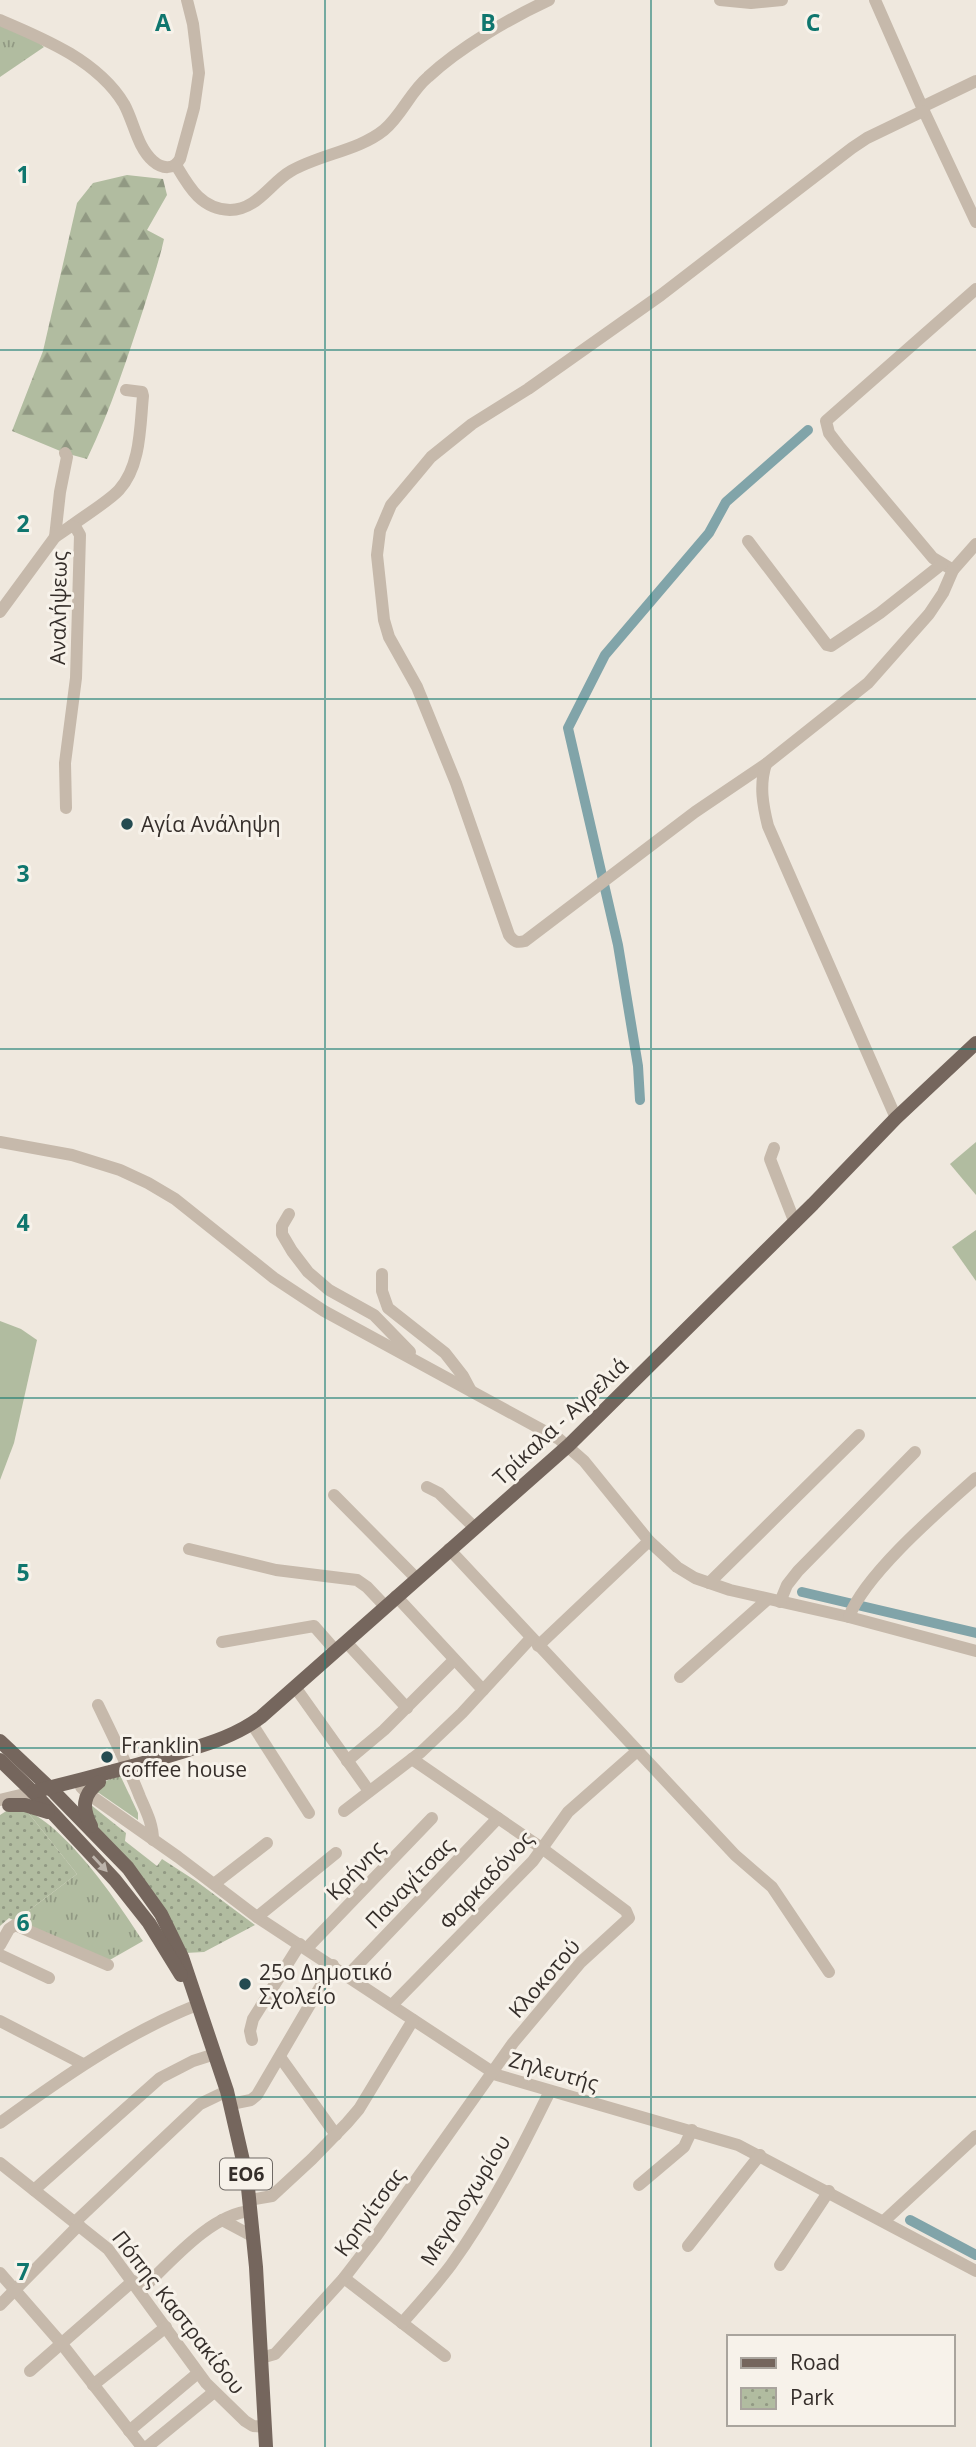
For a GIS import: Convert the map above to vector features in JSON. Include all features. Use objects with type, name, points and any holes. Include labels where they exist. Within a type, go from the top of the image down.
[{"type":"main road","name":"Τρίκαλα - Αγρελιά","points":[[44,1792],[213,1742],[251,1724],[569,1445],[795,1223],[897,1118],[976,1043]]},
{"type":"main road","name":"ΕΟ6","points":[[0,1741],[44,1792],[53,1814],[132,1901],[162,1943],[195,2001]]},
{"type":"main road","name":"ΕΟ6","points":[[0,1760],[95,1833],[128,1868],[161,1914],[182,1957],[229,2098],[250,2206],[266,2447]]},
{"type":"main road","name":"Τρίκαλα - Αγρελιά","points":[[44,1792],[84,1790],[129,1768]]},
{"type":"main road","points":[[84,1790],[85,1810],[95,1833]]},
{"type":"main road","points":[[3,1804],[36,1807],[53,1814]]},
{"type":"street","points":[[0,20],[54,45],[105,80],[123,103],[147,155],[162,167],[169,168],[180,161],[198,82],[197,58],[187,0]]},
{"type":"street","points":[[176,165],[201,201],[219,208],[241,208],[255,202],[291,171],[382,131],[426,78],[442,65],[474,43],[549,0]]},
{"type":"street","points":[[720,0],[758,3],[782,0]]},
{"type":"street","points":[[875,0],[976,222]]},
{"type":"street","points":[[947,567],[943,593],[929,614],[868,683],[766,764],[695,812],[525,941],[518,943],[509,935],[456,783],[416,687],[389,637],[384,620],[377,555],[380,531],[391,505],[431,457],[471,424],[528,388],[661,295],[852,148],[976,81]]},
{"type":"street","points":[[947,567],[933,558],[851,461],[829,433],[826,421],[976,289]]},
{"type":"street","points":[[71,526],[119,490],[132,468],[143,396],[142,392],[126,390]]},
{"type":"street","points":[[55,537],[67,457],[65,453]]},
{"type":"street","name":"Αναλήψεως","points":[[0,612],[55,537],[71,526],[76,528],[80,535],[76,678],[65,763],[66,808]]},
{"type":"street","points":[[748,541],[827,645],[831,646],[947,567],[976,544]]},
{"type":"street","points":[[766,764],[762,794],[768,826],[897,1118]]},
{"type":"street","points":[[0,1142],[72,1155],[120,1170],[148,1183],[186,1207],[261,1267],[346,1324],[569,1445],[649,1541],[682,1571],[709,1583],[774,1600],[850,1613],[976,1651]]},
{"type":"street","points":[[774,1148],[770,1159],[795,1223]]},
{"type":"street","points":[[289,1214],[283,1223],[282,1234],[309,1272],[329,1290],[374,1315],[397,1341],[428,1368]]},
{"type":"street","points":[[382,1274],[382,1292],[388,1308],[445,1353],[470,1391]]},
{"type":"street","points":[[709,1583],[859,1435]]},
{"type":"street","points":[[680,1677],[774,1600],[798,1570],[915,1452]]},
{"type":"street","points":[[850,1613],[865,1587],[976,1478]]},
{"type":"street","points":[[427,1487],[439,1493],[474,1527]]},
{"type":"street","points":[[334,1495],[416,1578]]},
{"type":"street","points":[[344,1811],[412,1759],[534,1642],[649,1541]]},
{"type":"street","points":[[189,1549],[276,1570],[357,1580],[390,1601],[483,1690]]},
{"type":"street","points":[[449,1549],[636,1752],[735,1855],[769,1882],[829,1972]]},
{"type":"street","points":[[222,1642],[314,1626],[341,1646],[407,1708]]},
{"type":"street","points":[[347,1761],[407,1708],[454,1660]]},
{"type":"street","points":[[295,1687],[369,1791]]},
{"type":"street","points":[[98,1706],[129,1768],[151,1822],[153,1840]]},
{"type":"street","points":[[251,1724],[309,1813]]},
{"type":"street","name":"Φαρκαδόνος","points":[[392,2005],[471,1927],[544,1849],[568,1812],[636,1752]]},
{"type":"street","points":[[412,1759],[544,1849]]},
{"type":"street","name":"Ζηλευτής","points":[[84,1790],[257,1917],[492,2072],[507,2079],[738,2144],[976,2271]]},
{"type":"street","points":[[3,1804],[44,1792]]},
{"type":"street","name":"Κρήνης","points":[[252,2040],[250,2031],[253,2019],[303,1946],[432,1818]]},
{"type":"street","name":"Παναγίτσας","points":[[348,1975],[498,1818]]},
{"type":"street","points":[[214,1884],[267,1843]]},
{"type":"street","name":"Κλοκοτού","points":[[492,2072],[581,1962],[626,1922],[629,1915],[544,1849]]},
{"type":"street","points":[[257,1917],[336,1853]]},
{"type":"street","points":[[0,1945],[10,1927],[15,1925],[108,1965]]},
{"type":"street","points":[[0,1955],[49,1978]]},
{"type":"street","points":[[0,2305],[77,2223],[200,2105],[229,2098],[254,2099],[333,1965]]},
{"type":"street","points":[[0,2123],[83,2064],[195,2001]]},
{"type":"street","points":[[30,2371],[61,2343],[222,2220],[272,2196],[336,2135],[359,2109],[414,2020]]},
{"type":"street","points":[[0,2021],[83,2064]]},
{"type":"street","points":[[34,2190],[154,2082],[193,2060],[215,2054]]},
{"type":"street","points":[[280,2057],[336,2135]]},
{"type":"street","name":"Κρηνίτσας","points":[[261,2358],[275,2354],[344,2278],[392,2215],[492,2072]]},
{"type":"street","name":"Μεγαλοχωρίου","points":[[402,2323],[464,2246],[514,2163],[550,2091]]},
{"type":"street","points":[[639,2185],[684,2147],[692,2130]]},
{"type":"street","points":[[884,2221],[976,2136]]},
{"type":"street","points":[[688,2246],[760,2155]]},
{"type":"street","name":"Πόπης Καστρακίδου","points":[[0,2163],[108,2249],[214,2392],[253,2426],[265,2427]]},
{"type":"street","points":[[780,2265],[829,2191]]},
{"type":"street","points":[[222,2220],[254,2237]]},
{"type":"street","points":[[0,2273],[145,2447],[214,2392]]},
{"type":"street","points":[[344,2278],[445,2356]]},
{"type":"street","points":[[93,2385],[166,2327]]},
{"type":"street","points":[[129,2431],[198,2373]]},
{"type":"green space","points":[[0,25],[44,47],[0,77]]},
{"type":"green space","points":[[127,175],[163,179],[167,195],[147,230],[164,239],[125,365],[87,459],[12,431],[43,351],[77,203],[93,183]]},
{"type":"green space","points":[[976,1142],[976,1195],[950,1164]]},
{"type":"green space","points":[[976,1230],[976,1281],[952,1247]]},
{"type":"green space","points":[[0,1321],[21,1329],[37,1340],[14,1443],[0,1480]]},
{"type":"green space","points":[[120,1775],[138,1813],[138,1820],[96,1791],[101,1783]]},
{"type":"green space","points":[[91,1805],[126,1833],[125,1841],[157,1866],[162,1859],[255,1925],[204,1952],[185,1953],[90,1823]]},
{"type":"green space","points":[[11,1808],[26,1810],[77,1874],[15,1921],[9,1918],[0,1926],[0,1815]]},
{"type":"green space","points":[[26,1810],[59,1833],[75,1850],[106,1887],[143,1941],[108,1961],[15,1921],[77,1874]]},
{"type":"waterway","points":[[640,1100],[638,1066],[618,945],[568,728],[605,655],[709,533],[726,502],[808,430]]},
{"type":"waterway","points":[[802,1592],[976,1633]]},
{"type":"waterway","points":[[910,2220],[976,2255]]},
{"type":"place","name":"Αγία Ανάληψη","points":[[127,824]]},
{"type":"place","name":"Franklin coffee house","points":[[107,1757]]},
{"type":"place","name":"25ο Δημοτικό Σχολείο","points":[[245,1984]]}]
